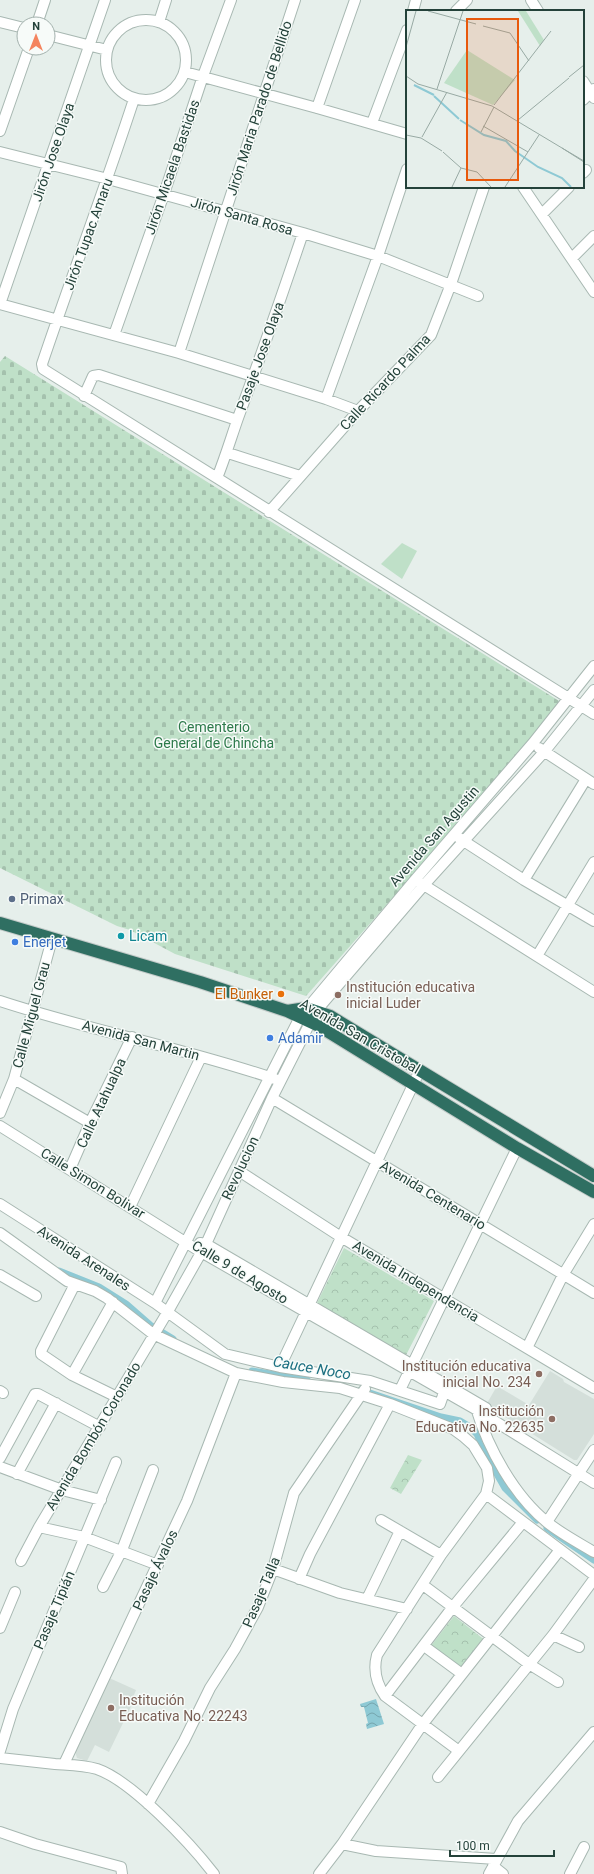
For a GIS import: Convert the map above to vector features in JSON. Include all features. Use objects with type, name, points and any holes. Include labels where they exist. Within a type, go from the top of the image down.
[{"type":"highway","name":"Avenida San Cristobal","points":[[0,923],[200,982],[287,1011],[311,1011],[413,1085],[517,1148],[592,1187]]},
{"type":"highway","points":[[311,1011],[330,1016],[594,1176]]},
{"type":"highway","points":[[496,1135],[503,1121]]},
{"type":"street","points":[[40,16],[45,0]]},
{"type":"street","name":"Jirón Jose Olaya","points":[[0,304],[105,0]]},
{"type":"street","points":[[159,22],[166,0]]},
{"type":"street","name":"Jirón Micaela Bastidas","points":[[114,335],[164,194],[203,76],[231,0]]},
{"type":"street","name":"Jirón Maria Parado de Bellido","points":[[179,353],[294,0]]},
{"type":"street","points":[[317,108],[355,0]]},
{"type":"street","points":[[457,10],[467,0]]},
{"type":"street","points":[[531,0],[537,10]]},
{"type":"street","points":[[142,20],[159,22],[172,29],[182,42],[187,57],[185,72],[178,86],[165,96],[150,101],[134,99],[121,92],[111,80],[106,65],[107,50],[114,36],[127,25],[142,20]]},
{"type":"street","points":[[0,22],[16,26]]},
{"type":"street","points":[[372,123],[406,33]]},
{"type":"street","points":[[56,36],[107,50]]},
{"type":"street","points":[[0,132],[26,56]]},
{"type":"street","points":[[185,72],[406,134]]},
{"type":"street","points":[[584,82],[593,93],[584,99]]},
{"type":"street","name":"Jirón Tupac Amaru","points":[[84,396],[43,370],[42,364],[108,179],[134,99]]},
{"type":"street","name":"Jirón Santa Rosa","points":[[0,152],[225,210],[303,233],[378,256],[478,296]]},
{"type":"street","points":[[326,399],[378,256],[406,172]]},
{"type":"street","name":"Calle Ricardo Palma","points":[[269,512],[358,411],[427,340],[440,313],[451,284],[484,188]]},
{"type":"street","points":[[524,188],[594,292]]},
{"type":"street","points":[[542,214],[568,188]]},
{"type":"street","name":"Pasaje Jose Olaya","points":[[217,478],[228,453],[237,420],[254,377],[303,233]]},
{"type":"street","points":[[572,258],[594,236]]},
{"type":"street","points":[[0,304],[179,353],[326,399],[358,411]]},
{"type":"street","points":[[237,420],[99,375],[93,376],[84,396],[594,714]]},
{"type":"street","points":[[228,453],[300,476]]},
{"type":"street","name":"Avenida San Agustin","points":[[311,1011],[415,880],[533,743],[594,666]]},
{"type":"street","name":"Avenida San Agustin","points":[[311,1011],[544,752],[594,690]]},
{"type":"street","points":[[524,880],[590,782],[544,752],[533,743]]},
{"type":"street","points":[[454,835],[524,880],[594,921]]},
{"type":"street","points":[[538,956],[594,862]]},
{"type":"street","points":[[415,880],[594,992]]},
{"type":"street","name":"Calle Miguel Grau","points":[[0,1113],[14,1079],[52,939]]},
{"type":"street","name":"Avenida San Martin","points":[[0,1001],[33,1012],[132,1037],[269,1077],[281,1082]]},
{"type":"street","name":"Revolucion","points":[[155,1303],[269,1077],[311,1011]]},
{"type":"street","name":"Revolucion","points":[[167,1313],[204,1248],[272,1098],[281,1082],[311,1011]]},
{"type":"street","name":"Calle Atahualpa","points":[[70,1169],[90,1123],[132,1037]]},
{"type":"street","points":[[130,1207],[201,1057]]},
{"type":"street","points":[[280,1367],[420,1070]]},
{"type":"street","points":[[14,1079],[90,1123]]},
{"type":"street","name":"Avenida Centenario","points":[[272,1098],[594,1293]]},
{"type":"street","name":"Calle Simon Bolivar","points":[[0,1126],[186,1241]]},
{"type":"street","points":[[400,1390],[412,1368],[517,1148]]},
{"type":"street","name":"Avenida Independencia","points":[[239,1171],[341,1237],[445,1297],[594,1388]]},
{"type":"street","name":"Avenida Arenales","points":[[0,1204],[155,1303],[225,1354],[364,1389],[390,1404],[437,1413],[464,1436],[480,1455],[489,1476],[486,1494]]},
{"type":"street","points":[[527,1348],[563,1275],[594,1224]]},
{"type":"street","name":"Avenida Arenales","points":[[0,1233],[54,1273],[75,1284],[95,1291],[113,1302],[153,1334],[236,1373],[283,1382],[364,1389]]},
{"type":"street","name":"Calle 9 de Agosto","points":[[186,1241],[204,1248],[475,1405],[580,1470],[594,1483]]},
{"type":"street","points":[[0,1274],[36,1296]]},
{"type":"street","points":[[75,1284],[41,1351],[41,1354],[72,1375],[117,1397]]},
{"type":"street","points":[[72,1375],[113,1302]]},
{"type":"street","name":"Avenida Bombón Coronado","points":[[21,1561],[39,1527],[100,1427],[153,1334],[167,1313]]},
{"type":"street","name":"Pasaje Ávalos","points":[[64,1764],[187,1501],[236,1373]]},
{"type":"street","points":[[364,1389],[400,1390],[437,1413],[446,1388]]},
{"type":"street","name":"Pasaje Talla","points":[[148,1804],[184,1741],[210,1688],[235,1649],[258,1607],[273,1569],[294,1494],[364,1389]]},
{"type":"street","points":[[0,1458],[34,1395],[38,1394],[100,1427]]},
{"type":"street","points":[[17,1474],[56,1403]]},
{"type":"street","points":[[298,1579],[390,1404]]},
{"type":"street","points":[[475,1405],[483,1431],[512,1485],[547,1522],[594,1552]]},
{"type":"street","points":[[547,1522],[594,1450]]},
{"type":"street","name":"Pasaje Tipián","points":[[0,1751],[13,1709],[115,1466]]},
{"type":"street","points":[[0,1467],[62,1490],[101,1500]]},
{"type":"street","points":[[103,1587],[122,1550],[153,1470]]},
{"type":"street","name":"Calle 9 de Agosto","points":[[580,1470],[594,1475]]},
{"type":"street","points":[[458,1751],[385,1696],[378,1686],[374,1666],[377,1654],[441,1555],[486,1494],[559,1551],[594,1575]]},
{"type":"street","points":[[380,1520],[441,1555]]},
{"type":"street","points":[[385,1696],[452,1608],[523,1522]]},
{"type":"street","points":[[39,1527],[84,1537],[158,1564]]},
{"type":"street","points":[[368,1599],[400,1531]]},
{"type":"street","points":[[319,1874],[342,1844],[422,1725],[559,1551]]},
{"type":"street","points":[[273,1569],[340,1593],[407,1609]]},
{"type":"street","points":[[438,1777],[554,1635],[594,1579]]},
{"type":"street","points":[[423,1584],[452,1608],[492,1635],[530,1664],[558,1682]]},
{"type":"street","points":[[0,1628],[15,1592]]},
{"type":"street","points":[[554,1635],[579,1647]]},
{"type":"street","points":[[424,1646],[462,1674]]},
{"type":"street","points":[[492,1866],[518,1821],[594,1732]]},
{"type":"street","points":[[0,1758],[64,1764],[96,1769],[109,1774],[120,1780],[148,1804],[214,1874]]},
{"type":"street","points":[[0,1832],[35,1844],[121,1867],[122,1874]]},
{"type":"street","points":[[342,1844],[492,1866],[503,1874]]},
{"type":"street","points":[[570,1874],[584,1847]]},
{"type":"shaded area","name":"Institución Educativa No. 22635","points":[[550,1371],[563,1379],[564,1382],[594,1399],[594,1434],[577,1460],[574,1460],[486,1405],[497,1386],[529,1405]]},
{"type":"shaded area","name":"Institución Educativa No. 22243","points":[[107,1677],[136,1690],[134,1695],[136,1696],[109,1752],[95,1745],[87,1761],[77,1758],[74,1748]]},
{"type":"green space","name":"Cementerio General de Chincha","points":[[5,356],[564,704],[306,996],[175,954],[130,930],[117,926],[0,868],[0,362]]},
{"type":"green space","points":[[402,543],[417,551],[402,579],[381,564]]},
{"type":"green space","points":[[344,1248],[434,1301],[405,1357],[317,1303]]},
{"type":"green space","points":[[408,1455],[422,1460],[401,1494],[390,1488]]},
{"type":"green space","points":[[454,1616],[486,1641],[462,1672],[430,1647]]},
{"type":"water","points":[[376,1699],[384,1724],[367,1729],[366,1724],[368,1723],[364,1707],[361,1707],[360,1704]]},
{"type":"waterway","name":"Cauce Noco","points":[[59,1271],[99,1287],[126,1304],[150,1325],[173,1339]]},
{"type":"waterway","name":"Cauce Noco","points":[[252,1371],[307,1380]]},
{"type":"waterway","name":"Cauce Noco","points":[[361,1390],[441,1417],[460,1421],[470,1427],[477,1434],[485,1453],[505,1488],[537,1520]]},
{"type":"waterway","name":"Cauce Noco","points":[[547,1528],[594,1560]]},
{"type":"place","name":"Primax","points":[[12,899]]},
{"type":"place","name":"Licam","points":[[121,936]]},
{"type":"place","name":"Enerjet","points":[[15,942]]},
{"type":"place","name":"El Bunker","points":[[281,994]]},
{"type":"place","name":"Institución educativa inicial Luder","points":[[338,995]]},
{"type":"place","name":"Adamir","points":[[270,1038]]},
{"type":"place","name":"Institución educativa inicial No. 234","points":[[539,1374]]},
{"type":"place","name":"Institución Educativa No. 22635","points":[[552,1419]]},
{"type":"place","name":"Institución Educativa No. 22243","points":[[111,1708]]}]
